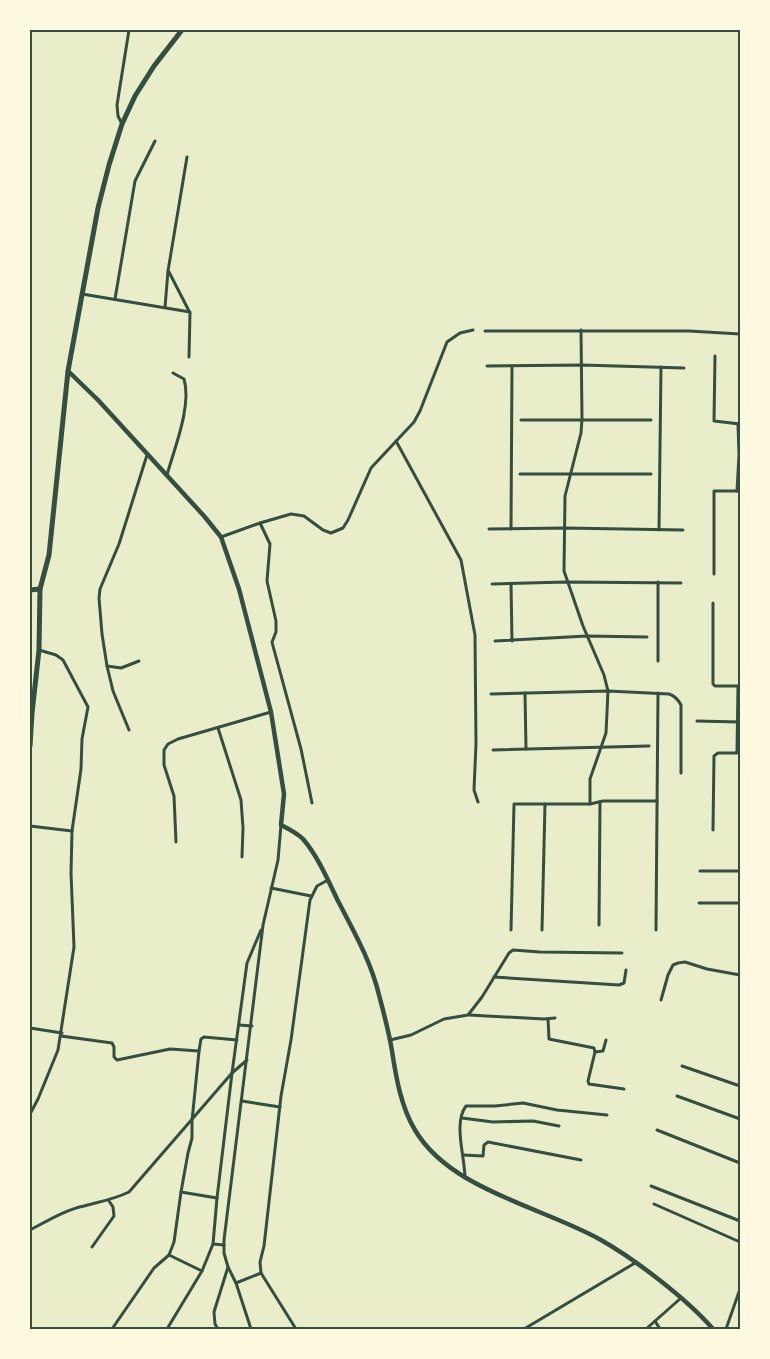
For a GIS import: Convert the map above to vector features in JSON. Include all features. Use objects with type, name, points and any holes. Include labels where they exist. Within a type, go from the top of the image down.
[{"type":"main road","points":[[30,746],[39,650],[40,589],[49,555],[68,371],[98,208],[108,165],[122,124],[135,96],[154,66],[182,30]]},
{"type":"main road","points":[[68,371],[98,400],[221,537],[240,589],[271,712],[284,794],[282,825],[304,840],[328,880],[369,964],[379,992],[401,1096],[415,1130],[431,1152],[450,1169],[465,1178],[601,1240],[635,1262],[681,1298],[714,1329]]},
{"type":"main road","points":[[30,590],[40,589]]},
{"type":"street","points":[[122,124],[118,116],[117,105],[129,30]]},
{"type":"street","points":[[115,299],[135,181],[155,141]]},
{"type":"street","points":[[165,307],[168,271],[186,157]]},
{"type":"street","points":[[168,271],[190,312],[189,357]]},
{"type":"street","points":[[81,294],[190,312]]},
{"type":"street","points":[[221,537],[260,522],[297,514],[304,516],[323,530],[331,533],[343,528],[371,468],[414,422],[447,342],[460,332],[473,330]]},
{"type":"street","points":[[583,330],[581,433],[565,496],[564,571],[608,691],[606,733],[590,779],[590,804]]},
{"type":"street","points":[[485,331],[689,331],[740,334]]},
{"type":"street","points":[[714,574],[714,491],[739,491],[739,424],[714,421],[715,356]]},
{"type":"street","points":[[487,366],[582,365],[684,368]]},
{"type":"street","points":[[511,529],[512,366]]},
{"type":"street","points":[[659,530],[661,367]]},
{"type":"street","points":[[167,476],[184,412],[186,388],[184,379],[173,373]]},
{"type":"street","points":[[521,420],[651,420]]},
{"type":"street","points":[[396,442],[461,560],[474,635],[476,744],[474,790],[478,802]]},
{"type":"street","points":[[129,730],[113,691],[107,666],[99,598],[100,588],[119,544],[147,455]]},
{"type":"street","points":[[520,474],[651,474]]},
{"type":"street","points":[[260,522],[270,544],[267,581],[276,621],[273,646],[301,749],[312,804]]},
{"type":"street","points":[[489,529],[683,530]]},
{"type":"street","points":[[492,584],[567,582],[681,583]]},
{"type":"street","points":[[658,582],[658,661]]},
{"type":"street","points":[[510,584],[512,641]]},
{"type":"street","points":[[713,603],[713,684],[715,686],[739,686],[738,753],[720,753],[714,756],[713,830]]},
{"type":"street","points":[[495,641],[587,636],[647,637]]},
{"type":"street","points":[[30,1114],[51,1070],[58,1050],[74,947],[71,874],[72,830],[82,739],[88,707],[63,660],[56,655],[39,650]]},
{"type":"street","points":[[107,666],[121,668],[138,661]]},
{"type":"street","points":[[491,694],[608,691],[674,696],[681,705],[681,774]]},
{"type":"street","points":[[525,693],[526,749]]},
{"type":"street","points":[[656,930],[658,694]]},
{"type":"street","points":[[176,842],[174,796],[164,765],[164,750],[168,744],[178,739],[271,712]]},
{"type":"street","points":[[697,721],[738,722]]},
{"type":"street","points":[[218,728],[241,800],[243,828],[242,857]]},
{"type":"street","points":[[493,750],[649,746]]},
{"type":"street","points":[[511,930],[514,804],[590,804],[600,802],[657,801]]},
{"type":"street","points":[[599,925],[600,802]]},
{"type":"street","points":[[542,930],[544,804]]},
{"type":"street","points":[[251,1329],[236,1283],[228,1267],[224,1245],[263,925],[278,860],[282,825]]},
{"type":"street","points":[[30,826],[72,830]]},
{"type":"street","points":[[700,871],[740,871]]},
{"type":"street","points":[[296,1329],[261,1273],[260,1262],[264,1246],[280,1107],[311,896],[317,886],[328,880]]},
{"type":"street","points":[[271,888],[311,896]]},
{"type":"street","points":[[700,902],[740,903]]},
{"type":"street","points":[[167,1329],[202,1271],[213,1244],[216,1198],[247,963],[263,925]]},
{"type":"street","points":[[468,1014],[509,953],[513,950],[622,953]]},
{"type":"street","points":[[661,1000],[668,975],[673,965],[678,963],[685,962],[707,969],[740,975]]},
{"type":"street","points":[[494,977],[619,984],[624,983],[626,970]]},
{"type":"street","points":[[390,1040],[410,1035],[444,1019],[468,1014],[477,1016],[555,1018]]},
{"type":"street","points":[[548,1019],[548,1040],[592,1047],[595,1052],[588,1081],[589,1084],[624,1089]]},
{"type":"street","points":[[239,1025],[252,1026]]},
{"type":"street","points":[[30,1028],[112,1044],[114,1047],[114,1058],[117,1060],[170,1049],[199,1052]]},
{"type":"street","points":[[112,1329],[154,1268],[169,1255],[174,1242],[181,1192],[192,1138],[192,1121],[201,1039],[204,1037],[237,1040]]},
{"type":"street","points":[[595,1052],[602,1051],[606,1040]]},
{"type":"street","points":[[30,1230],[83,1206],[109,1201],[129,1192],[232,1073],[248,1059]]},
{"type":"street","points":[[682,1066],[740,1086]]},
{"type":"street","points":[[677,1096],[740,1119]]},
{"type":"street","points":[[242,1101],[280,1107]]},
{"type":"street","points":[[465,1178],[460,1133],[466,1106],[523,1104],[557,1110],[608,1115]]},
{"type":"street","points":[[462,1118],[493,1122],[533,1121],[559,1126]]},
{"type":"street","points":[[657,1130],[740,1163]]},
{"type":"street","points":[[463,1155],[483,1156],[484,1146],[488,1142],[581,1160]]},
{"type":"street","points":[[651,1186],[740,1221]]},
{"type":"street","points":[[181,1192],[216,1198]]},
{"type":"street","points":[[92,1247],[114,1216],[113,1207],[109,1201]]},
{"type":"street","points":[[654,1204],[740,1242]]},
{"type":"street","points":[[213,1244],[224,1245]]},
{"type":"street","points":[[169,1255],[202,1271]]},
{"type":"street","points":[[524,1329],[635,1262]]},
{"type":"street","points":[[218,1329],[215,1324],[214,1312],[228,1267]]},
{"type":"street","points":[[236,1283],[261,1273]]},
{"type":"street","points":[[726,1329],[740,1288]]},
{"type":"street","points":[[646,1329],[681,1298]]},
{"type":"street","points":[[655,1321],[660,1329]]}]
